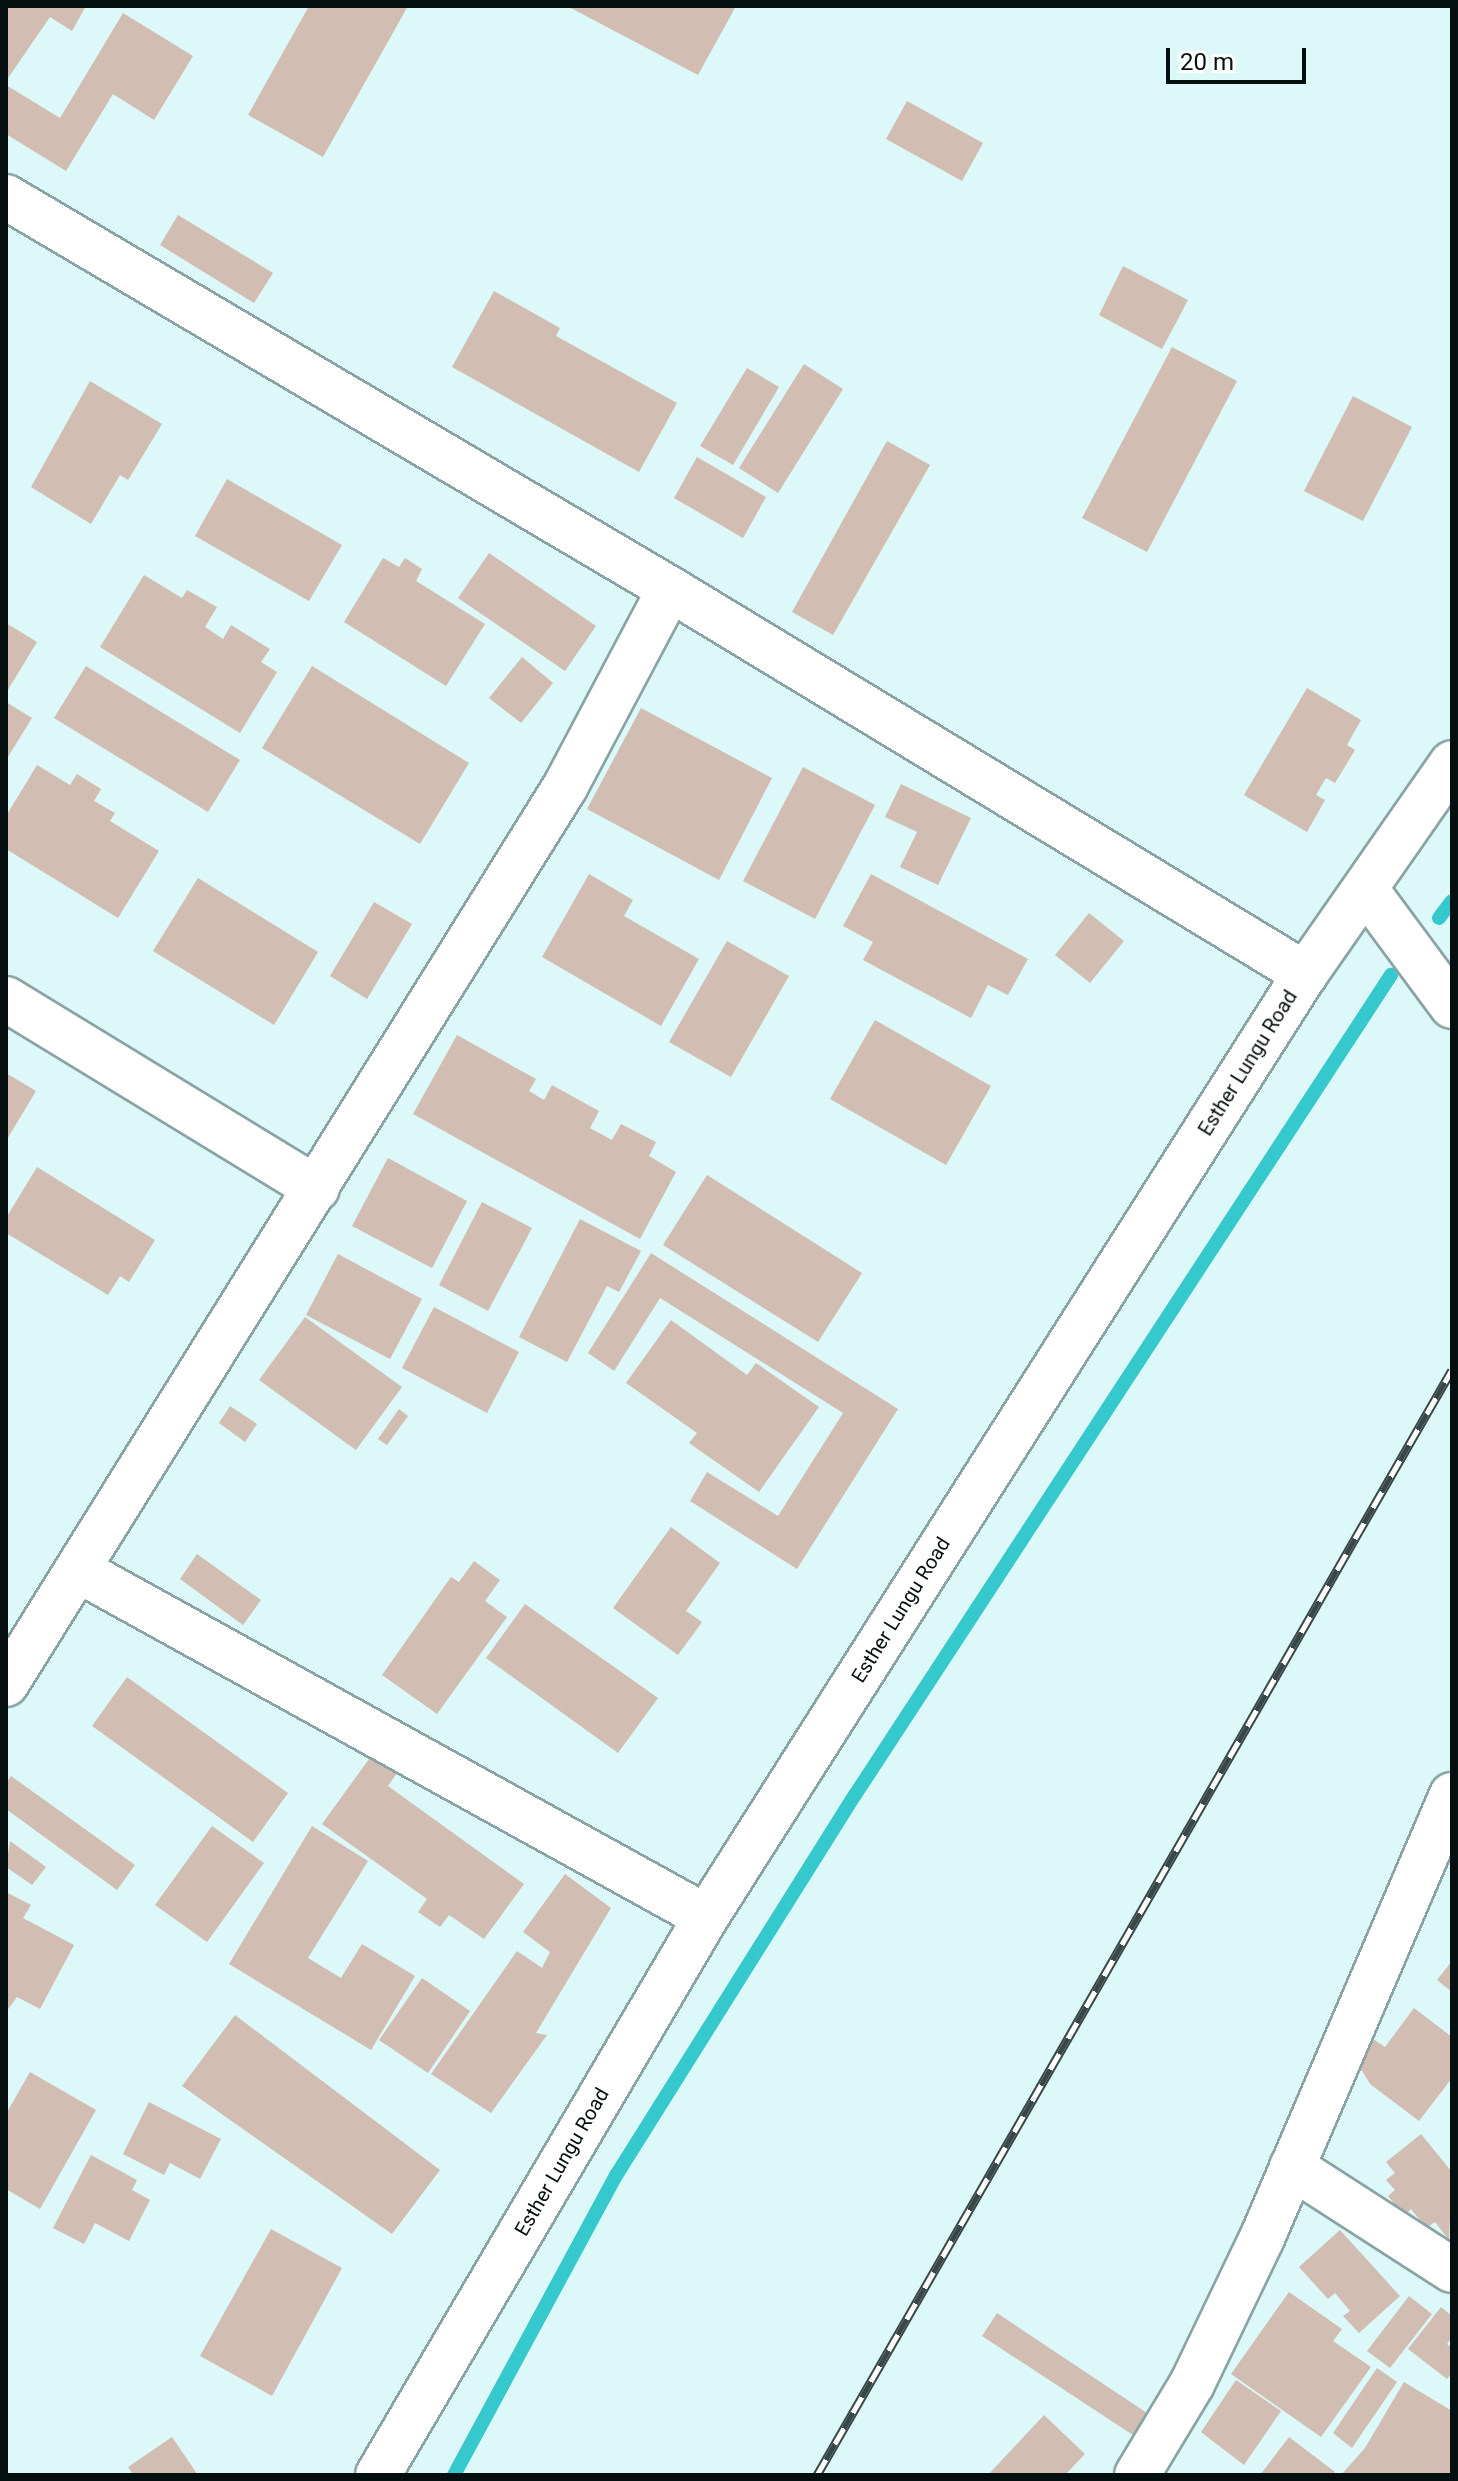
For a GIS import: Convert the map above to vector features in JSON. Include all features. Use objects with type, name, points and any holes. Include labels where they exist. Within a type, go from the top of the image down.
[{"type":"street","points":[[6,197],[670,589],[1305,974]]},
{"type":"street","points":[[6,1684],[565,787],[670,589]]},
{"type":"street","name":"Esther Lungu Road","points":[[378,2475],[706,1917],[1305,974],[1367,891],[1452,763]]},
{"type":"street","points":[[1367,891],[1452,1006]]},
{"type":"street","points":[[6,999],[317,1189]]},
{"type":"street","points":[[78,1570],[706,1917]]},
{"type":"street","points":[[1137,2475],[1192,2384],[1292,2167],[1452,1795]]},
{"type":"street","points":[[1292,2167],[1452,2270]]},
{"type":"building","points":[[6,6],[86,6],[72,31],[50,17],[6,81]]},
{"type":"building","points":[[309,6],[408,6],[323,157],[248,115]]},
{"type":"building","points":[[567,6],[736,6],[698,75]]},
{"type":"building","points":[[123,13],[193,56],[154,120],[113,94],[66,171],[6,134],[6,85],[60,118]]},
{"type":"building","points":[[907,101],[983,143],[962,181],[886,139]]},
{"type":"building","points":[[178,215],[273,273],[254,303],[160,245]]},
{"type":"building","points":[[1123,266],[1188,300],[1162,349],[1099,315]]},
{"type":"building","points":[[494,291],[560,328],[556,336],[677,403],[639,472],[452,367]]},
{"type":"building","points":[[1172,347],[1237,381],[1147,552],[1082,518]]},
{"type":"building","points":[[804,364],[843,389],[778,493],[739,468]]},
{"type":"building","points":[[747,368],[779,387],[733,465],[700,446]]},
{"type":"building","points":[[90,381],[162,424],[128,480],[120,475],[91,524],[31,487]]},
{"type":"building","points":[[1353,396],[1412,427],[1363,521],[1304,491]]},
{"type":"building","points":[[887,441],[930,465],[833,635],[792,612]]},
{"type":"building","points":[[697,457],[766,497],[743,538],[674,498]]},
{"type":"building","points":[[227,479],[342,545],[309,601],[195,536]]},
{"type":"building","points":[[489,553],[596,626],[565,671],[458,598]]},
{"type":"building","points":[[383,558],[399,567],[405,558],[422,569],[416,581],[485,624],[446,686],[344,622]]},
{"type":"building","points":[[144,575],[182,598],[187,590],[217,607],[205,627],[223,639],[231,625],[270,649],[261,662],[277,672],[240,733],[100,647]]},
{"type":"building","points":[[6,623],[37,642],[6,693]]},
{"type":"building","points":[[522,657],[553,683],[521,723],[489,698]]},
{"type":"building","points":[[86,666],[240,760],[208,812],[54,718]]},
{"type":"building","points":[[312,666],[469,763],[420,844],[262,748]]},
{"type":"building","points":[[1307,688],[1361,720],[1347,745],[1355,750],[1335,783],[1326,778],[1316,795],[1325,800],[1307,832],[1244,795]]},
{"type":"building","points":[[6,702],[32,718],[6,760]]},
{"type":"building","points":[[641,708],[772,778],[719,880],[587,809]]},
{"type":"building","points":[[37,765],[70,785],[77,774],[101,789],[94,801],[115,813],[110,821],[159,851],[118,918],[6,849],[6,816]]},
{"type":"building","points":[[803,767],[875,805],[815,919],[743,881]]},
{"type":"building","points":[[901,784],[971,818],[938,885],[900,867],[917,832],[885,817]]},
{"type":"building","points":[[589,874],[633,900],[624,916],[699,959],[661,1026],[542,957]]},
{"type":"building","points":[[871,874],[1028,959],[1008,995],[988,985],[971,1018],[863,960],[873,942],[843,926]]},
{"type":"building","points":[[198,878],[318,952],[274,1025],[153,951]]},
{"type":"building","points":[[374,902],[412,924],[367,999],[330,976]]},
{"type":"building","points":[[1089,913],[1124,941],[1090,983],[1055,955]]},
{"type":"building","points":[[727,941],[789,976],[731,1077],[669,1042]]},
{"type":"building","points":[[875,1020],[991,1086],[946,1165],[830,1099]]},
{"type":"building","points":[[457,1035],[536,1079],[529,1091],[544,1100],[552,1085],[599,1111],[590,1128],[612,1140],[621,1124],[656,1142],[649,1156],[676,1172],[640,1239],[413,1114]]},
{"type":"building","points":[[6,1073],[36,1091],[6,1141]]},
{"type":"building","points":[[388,1158],[467,1201],[432,1268],[352,1226]]},
{"type":"building","points":[[37,1167],[155,1240],[129,1282],[120,1276],[108,1295],[6,1233],[6,1218]]},
{"type":"building","points":[[707,1175],[862,1273],[818,1342],[663,1245]]},
{"type":"building","points":[[482,1202],[532,1228],[488,1311],[439,1285]]},
{"type":"building","points":[[580,1219],[641,1251],[619,1292],[607,1286],[567,1362],[519,1337]]},
{"type":"building","points":[[651,1253],[898,1409],[797,1569],[690,1501],[707,1472],[778,1516],[843,1413],[660,1298],[614,1371],[588,1353]]},
{"type":"building","points":[[338,1254],[422,1299],[390,1359],[306,1315]]},
{"type":"building","points":[[434,1307],[519,1352],[487,1413],[402,1368]]},
{"type":"building","points":[[305,1317],[402,1387],[356,1450],[259,1380]]},
{"type":"building","points":[[671,1320],[747,1375],[756,1363],[819,1407],[759,1492],[689,1443],[697,1433],[626,1383]]},
{"type":"building","points":[[230,1406],[257,1424],[245,1442],[219,1423]]},
{"type":"building","points":[[399,1409],[408,1416],[387,1445],[378,1439]]},
{"type":"building","points":[[671,1527],[720,1563],[686,1611],[702,1622],[678,1655],[613,1608]]},
{"type":"building","points":[[197,1554],[261,1600],[243,1625],[180,1579]]},
{"type":"building","points":[[474,1561],[500,1580],[485,1601],[507,1617],[437,1714],[382,1675],[451,1577],[459,1582]]},
{"type":"building","points":[[525,1604],[658,1698],[618,1753],[486,1658]]},
{"type":"building","points":[[127,1677],[288,1793],[253,1842],[92,1726]]},
{"type":"building","points":[[377,1748],[402,1766],[388,1786],[524,1884],[484,1939],[449,1915],[440,1927],[418,1912],[427,1899],[322,1824]]},
{"type":"building","points":[[11,1776],[135,1865],[117,1890],[6,1809],[6,1783]]},
{"type":"building","points":[[212,1826],[264,1863],[207,1942],[155,1905]]},
{"type":"building","points":[[312,1826],[368,1861],[308,1958],[341,1978],[362,1944],[415,1976],[371,2050],[229,1964]]},
{"type":"building","points":[[10,1841],[46,1867],[32,1885],[6,1867]]},
{"type":"building","points":[[565,1874],[611,1908],[536,2033],[547,2035],[491,2113],[431,2074],[517,1951],[542,1968],[550,1952],[523,1932]]},
{"type":"building","points":[[6,1892],[31,1905],[23,1918],[74,1945],[40,2009],[17,1997],[6,2012]]},
{"type":"building","points":[[1452,1961],[1452,1992],[1437,1980]]},
{"type":"building","points":[[422,1978],[470,2011],[428,2073],[379,2040]]},
{"type":"building","points":[[1414,2008],[1452,2037],[1452,2078],[1419,2121],[1370,2084],[1356,2061],[1373,2039],[1385,2047]]},
{"type":"building","points":[[235,2015],[440,2170],[392,2234],[182,2086]]},
{"type":"building","points":[[30,2072],[96,2110],[40,2209],[6,2189],[6,2114]]},
{"type":"building","points":[[149,2102],[221,2139],[200,2179],[170,2163],[164,2175],[123,2154]]},
{"type":"building","points":[[1421,2134],[1452,2172],[1449,2240],[1435,2222],[1426,2228],[1411,2209],[1404,2216],[1388,2196],[1395,2190],[1386,2180],[1395,2173],[1386,2162]]},
{"type":"building","points":[[91,2155],[137,2180],[132,2190],[150,2200],[129,2241],[95,2223],[84,2244],[53,2228]]},
{"type":"building","points":[[271,2229],[342,2268],[272,2396],[200,2356]]},
{"type":"building","points":[[1340,2230],[1400,2296],[1359,2333],[1343,2316],[1350,2311],[1335,2293],[1328,2299],[1299,2267]]},
{"type":"building","points":[[1289,2292],[1342,2329],[1333,2341],[1371,2367],[1321,2437],[1231,2374]]},
{"type":"building","points":[[1409,2296],[1432,2314],[1390,2368],[1367,2351]]},
{"type":"building","points":[[1441,2307],[1452,2316],[1452,2337],[1447,2344],[1452,2348],[1452,2373],[1447,2379],[1408,2349]]},
{"type":"building","points":[[997,2313],[1156,2419],[1142,2441],[982,2336]]},
{"type":"building","points":[[1377,2368],[1397,2382],[1352,2448],[1333,2433]]},
{"type":"building","points":[[1236,2380],[1281,2411],[1244,2465],[1201,2432]]},
{"type":"building","points":[[1404,2382],[1452,2411],[1452,2475],[1341,2475],[1365,2448]]},
{"type":"building","points":[[1044,2415],[1085,2454],[1065,2475],[988,2475]]},
{"type":"building","points":[[172,2437],[198,2475],[133,2475],[128,2467]]},
{"type":"building","points":[[1289,2437],[1335,2472],[1333,2475],[1260,2475]]},
{"type":"waterway","points":[[1439,918],[1452,901]]},
{"type":"waterway","points":[[454,2475],[617,2174],[855,1795],[1391,975]]},
{"type":"railway","points":[[817,2475],[1452,1370]]}]
